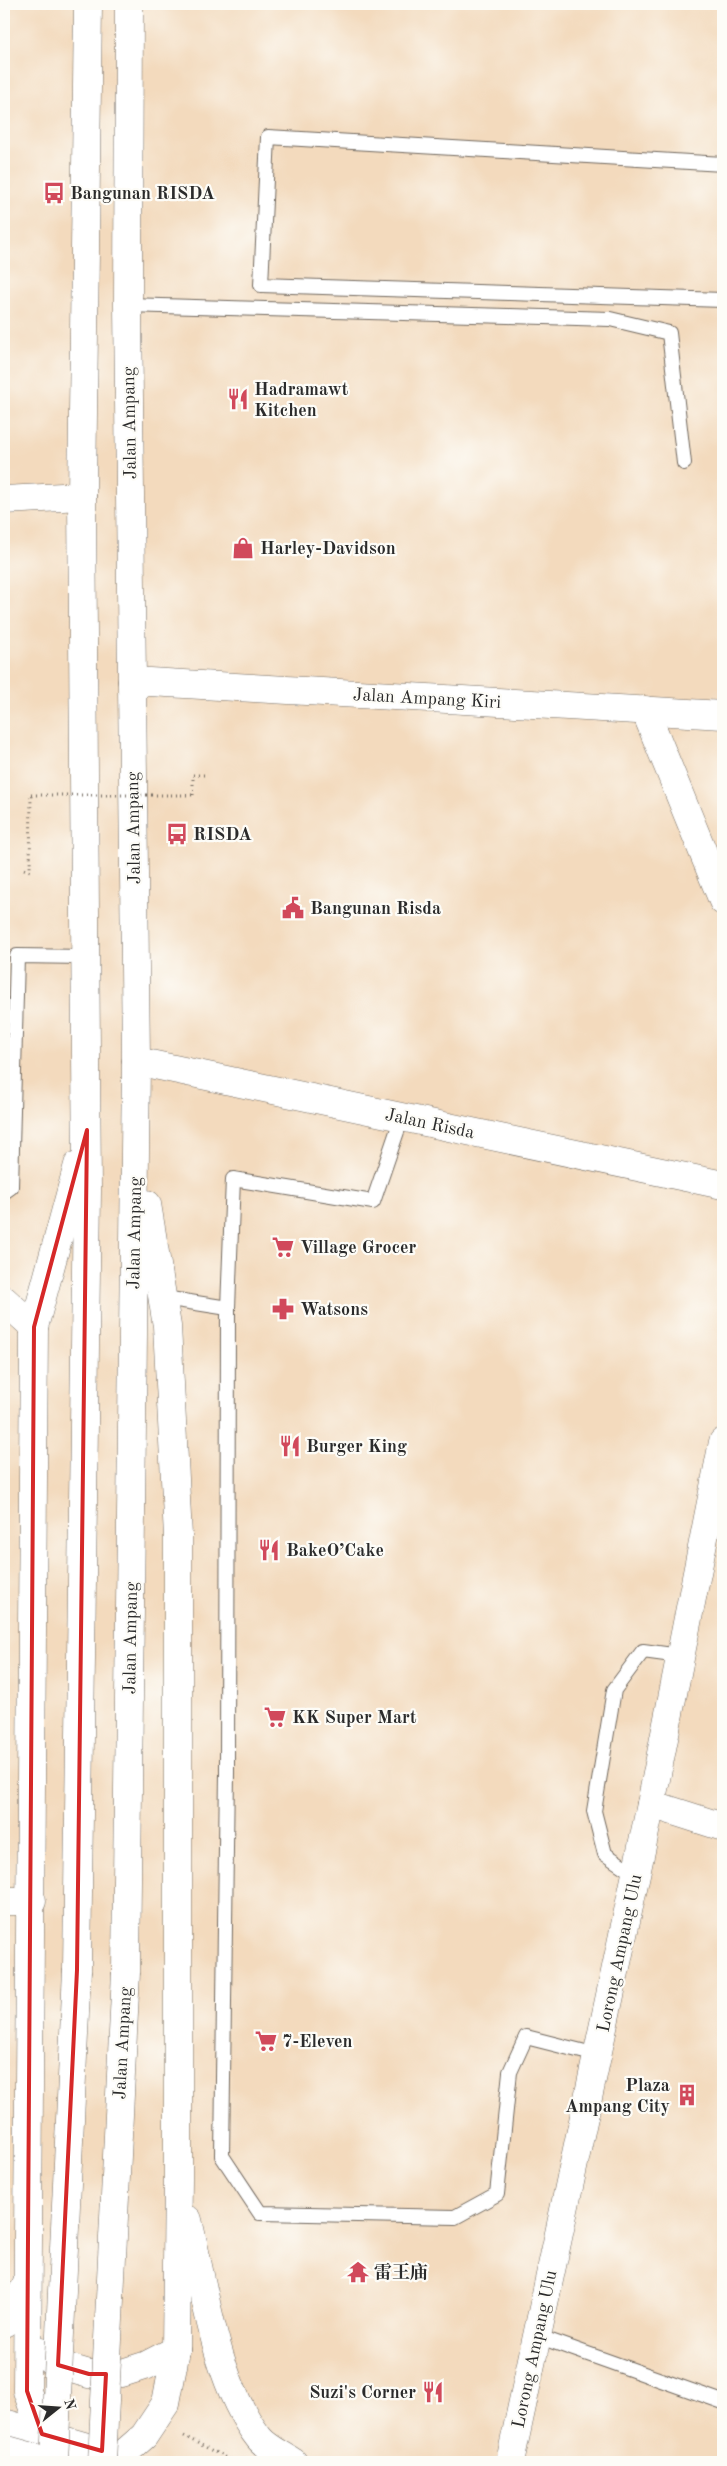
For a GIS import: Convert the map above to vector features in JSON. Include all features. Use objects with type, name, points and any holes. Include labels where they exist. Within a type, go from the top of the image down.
[{"type":"main road","points":[[4,2449],[52,2462],[77,1970],[87,1130],[82,496],[88,4]]},
{"type":"main road","name":"Jalan Ampang","points":[[120,2461],[136,1141],[128,305],[129,4]]},
{"type":"main road","points":[[4,500],[82,496]]},
{"type":"main road","name":"Jalan Ampang Kiri","points":[[132,681],[723,715]]},
{"type":"main road","points":[[645,710],[723,901]]},
{"type":"main road","name":"Jalan Risda","points":[[136,1061],[723,1185]]},
{"type":"main road","points":[[64,2462],[42,2434],[27,2391],[32,1901],[34,1328],[87,1130]]},
{"type":"main road","points":[[4,2424],[42,2434],[120,2461],[144,2436],[166,2403],[176,2350],[178,2180],[178,1536],[164,1298],[136,1141]]},
{"type":"main road","points":[[4,1300],[34,1328]]},
{"type":"main road","name":"Lorong Ampang Ulu","points":[[510,2462],[651,1804],[723,1442]]},
{"type":"main road","points":[[651,1804],[723,1827]]},
{"type":"main road","points":[[4,1901],[32,1901]]},
{"type":"main road","points":[[178,2180],[226,2374],[240,2408],[260,2439],[294,2462]]},
{"type":"main road","points":[[4,2323],[28,2282]]},
{"type":"main road","points":[[28,2339],[55,2364],[89,2374],[122,2374],[176,2350]]},
{"type":"main road","points":[[4,2424],[16,2435],[34,2462]]},
{"type":"lane","points":[[723,164],[268,137],[261,285],[723,300]]},
{"type":"lane","points":[[128,305],[610,319],[669,334],[684,464]]},
{"type":"lane","points":[[4,1192],[11,1187],[17,956],[86,958]]},
{"type":"lane","points":[[402,1117],[373,1202],[233,1179],[228,1308],[227,1772],[222,2156],[260,2213],[456,2217],[497,2194],[510,2072],[526,2037],[597,2055]]},
{"type":"lane","points":[[164,1298],[228,1308]]},
{"type":"lane","points":[[636,1874],[606,1854],[594,1811],[614,1690],[643,1652],[680,1656]]},
{"type":"lane","points":[[537,2336],[723,2402]]},
{"type":"path","points":[[24,869],[30,870],[31,795],[193,795],[193,775],[206,775]]},
{"type":"path","points":[[184,2436],[234,2462]]},
{"type":"highlighted area","points":[[87,1130],[77,1970],[58,2365],[89,2374],[106,2374],[102,2451],[42,2434],[27,2391],[34,1327]]},
{"type":"place","name":"Bangunan RISDA","points":[[54,193]]},
{"type":"place","name":"Hadramawt Kitchen","points":[[238,399]]},
{"type":"place","name":"Harley-Davidson","points":[[243,548]]},
{"type":"place","name":"RISDA","points":[[177,834]]},
{"type":"place","name":"Bangunan Risda","points":[[293,908]]},
{"type":"place","name":"Village Grocer","points":[[283,1247]]},
{"type":"place","name":"Watsons","points":[[283,1309]]},
{"type":"place","name":"Burger King","points":[[290,1446]]},
{"type":"place","name":"BakeO’Cake","points":[[269,1550]]},
{"type":"place","name":"KK Super Mart","points":[[275,1717]]},
{"type":"place","name":"7-Eleven","points":[[266,2041]]},
{"type":"place","name":"Plaza Ampang City","points":[[687,2095]]},
{"type":"place","name":"雷王庙","points":[[358,2272]]},
{"type":"place","name":"Suzi's Corner","points":[[433,2392]]}]
